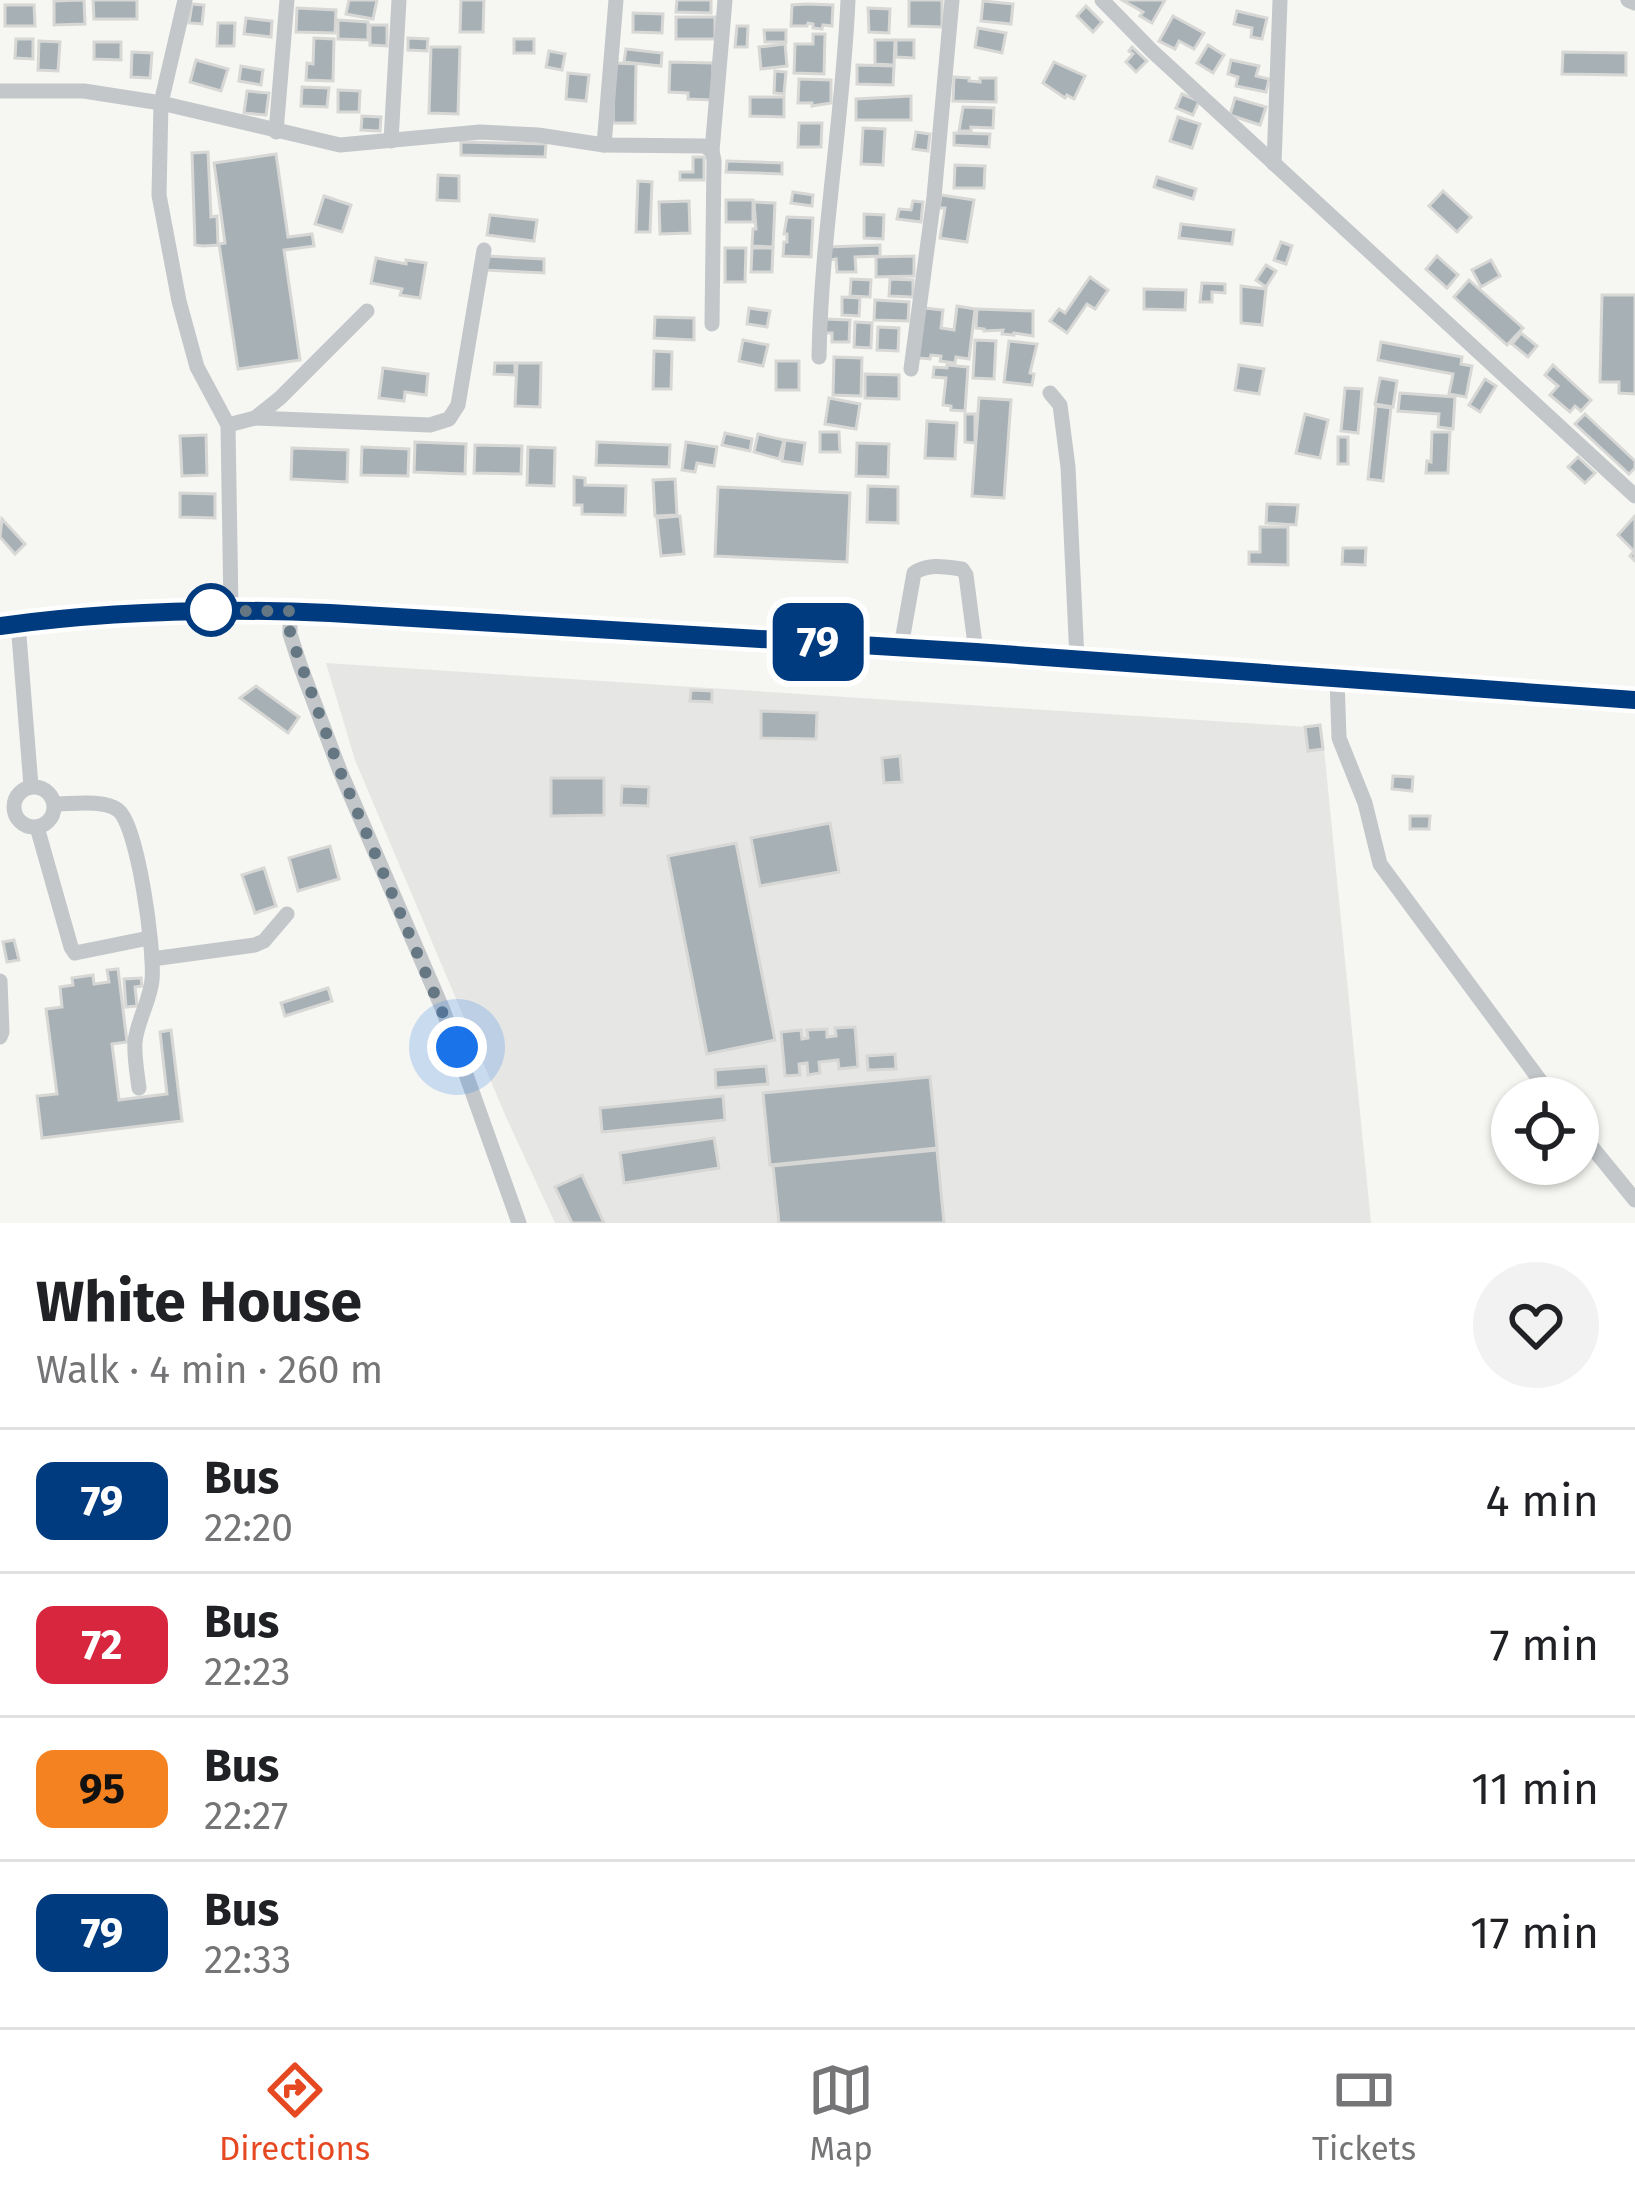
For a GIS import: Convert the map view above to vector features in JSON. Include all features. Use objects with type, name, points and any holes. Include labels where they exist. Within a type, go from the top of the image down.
[{"type":"main road","points":[[9,624],[231,609],[290,611],[901,647],[1635,700]]},
{"type":"street","points":[[185,0],[161,103],[159,195],[197,368],[228,424],[231,609]]},
{"type":"street","points":[[276,132],[286,0]]},
{"type":"street","points":[[391,141],[399,0]]},
{"type":"street","points":[[604,145],[616,0]]},
{"type":"street","points":[[712,325],[712,151],[725,0]]},
{"type":"street","points":[[819,356],[824,247],[848,0]]},
{"type":"street","points":[[911,369],[934,197],[952,0]]},
{"type":"street","points":[[1102,0],[1635,496]]},
{"type":"street","points":[[1274,164],[1280,0]]},
{"type":"street","points":[[0,91],[84,91],[161,103],[340,145],[480,132],[604,145],[704,146],[712,151]]},
{"type":"street","points":[[228,424],[255,418],[430,425],[449,418],[458,404],[484,250]]},
{"type":"street","points":[[255,418],[367,311]]},
{"type":"street","points":[[1050,393],[1060,405],[1068,467],[1077,659]]},
{"type":"street","points":[[901,647],[914,573],[933,566],[962,569],[966,575],[976,652]]},
{"type":"street","points":[[290,611],[290,634],[300,665],[340,771],[443,1010],[519,1223]]},
{"type":"street","points":[[9,624],[31,786]]},
{"type":"street","points":[[1337,679],[1339,738],[1365,803],[1380,864],[1537,1077]]},
{"type":"street","points":[[31,786],[44,789],[54,803],[52,816],[37,827],[7,813],[16,797],[31,786]]},
{"type":"street","points":[[54,803],[112,806],[128,826],[147,902],[152,959],[152,981],[135,1038],[139,1088]]},
{"type":"street","points":[[37,827],[75,952],[149,938]]},
{"type":"street","points":[[152,959],[255,945],[287,914]]},
{"type":"street","points":[[0,980],[0,1037]]},
{"type":"street","points":[[1599,1156],[1635,1200]]},
{"type":"shaded area","points":[[326,663],[1322,728],[1371,1223],[555,1223],[355,760]]},
{"type":"building","points":[[84,0],[85,24],[54,25],[54,1]]},
{"type":"building","points":[[93,0],[137,0],[137,19],[94,19]]},
{"type":"building","points":[[349,0],[377,0],[373,19],[346,14]]},
{"type":"building","points":[[461,0],[484,0],[483,32],[460,32]]},
{"type":"building","points":[[677,0],[711,0],[711,13],[676,12]]},
{"type":"building","points":[[909,0],[942,0],[942,27],[909,26]]},
{"type":"building","points":[[1122,0],[1165,0],[1152,23]]},
{"type":"building","points":[[983,1],[1013,4],[1011,24],[981,21]]},
{"type":"building","points":[[192,4],[204,5],[202,24],[189,23]]},
{"type":"building","points":[[5,5],[34,5],[35,26],[5,26]]},
{"type":"building","points":[[792,5],[833,5],[832,26],[791,26]]},
{"type":"building","points":[[1086,6],[1102,22],[1093,32],[1077,16]]},
{"type":"building","points":[[297,8],[336,10],[335,33],[296,32]]},
{"type":"building","points":[[868,8],[890,9],[889,33],[869,32]]},
{"type":"building","points":[[1237,11],[1267,18],[1262,39],[1251,37],[1252,28],[1234,24]]},
{"type":"building","points":[[633,13],[663,14],[662,33],[633,32]]},
{"type":"building","points":[[1173,16],[1204,33],[1194,49],[1179,41],[1175,49],[1159,41]]},
{"type":"building","points":[[676,17],[715,17],[715,39],[676,39]]},
{"type":"building","points":[[246,18],[272,21],[271,37],[244,34]]},
{"type":"building","points":[[338,20],[368,22],[368,40],[338,39]]},
{"type":"building","points":[[218,23],[235,23],[234,46],[217,46]]},
{"type":"building","points":[[370,25],[387,25],[387,46],[370,45]]},
{"type":"building","points":[[737,26],[748,26],[747,47],[735,47]]},
{"type":"building","points":[[978,28],[1006,33],[1002,53],[975,47]]},
{"type":"building","points":[[764,30],[786,30],[786,42],[765,42]]},
{"type":"building","points":[[813,34],[825,34],[824,74],[794,73],[795,44],[813,44]]},
{"type":"building","points":[[314,38],[334,39],[333,81],[306,80],[307,63],[313,64]]},
{"type":"building","points":[[408,38],[428,39],[427,51],[408,50]]},
{"type":"building","points":[[16,39],[33,39],[33,59],[15,58]]},
{"type":"building","points":[[514,39],[534,39],[534,53],[514,53]]},
{"type":"building","points":[[875,40],[895,40],[894,65],[875,64]]},
{"type":"building","points":[[896,40],[914,40],[914,58],[896,57]]},
{"type":"building","points":[[39,41],[60,42],[58,71],[38,70]]},
{"type":"building","points":[[94,42],[121,42],[121,60],[94,59]]},
{"type":"building","points":[[785,44],[787,66],[761,69],[759,47]]},
{"type":"building","points":[[1208,45],[1224,55],[1213,73],[1197,63]]},
{"type":"building","points":[[431,47],[460,47],[458,114],[429,113]]},
{"type":"building","points":[[1132,47],[1147,61],[1136,72],[1126,62]]},
{"type":"building","points":[[626,49],[662,53],[661,66],[624,62]]},
{"type":"building","points":[[549,51],[565,54],[562,70],[546,67]]},
{"type":"building","points":[[132,52],[152,53],[150,78],[131,77]]},
{"type":"building","points":[[1563,52],[1626,53],[1626,75],[1562,74]]},
{"type":"building","points":[[196,60],[228,69],[221,91],[190,82]]},
{"type":"building","points":[[1231,60],[1259,66],[1256,76],[1269,79],[1266,92],[1236,86],[1238,77],[1228,74]]},
{"type":"building","points":[[670,62],[713,63],[712,100],[669,92]]},
{"type":"building","points":[[1054,62],[1085,76],[1074,99],[1043,83]]},
{"type":"building","points":[[614,63],[636,64],[635,123],[613,123]]},
{"type":"building","points":[[857,65],[894,66],[893,85],[857,84]]},
{"type":"building","points":[[241,66],[263,70],[261,85],[239,81]]},
{"type":"building","points":[[775,71],[786,72],[784,94],[774,93]]},
{"type":"building","points":[[568,73],[589,75],[586,101],[566,99]]},
{"type":"building","points":[[954,77],[980,82],[980,78],[996,78],[996,102],[953,101]]},
{"type":"building","points":[[799,79],[831,80],[831,103],[798,103]]},
{"type":"building","points":[[302,87],[329,88],[327,107],[301,106]]},
{"type":"building","points":[[338,90],[360,91],[359,112],[338,112]]},
{"type":"building","points":[[247,91],[269,93],[266,115],[244,113]]},
{"type":"building","points":[[1182,94],[1199,101],[1193,115],[1176,108]]},
{"type":"building","points":[[911,96],[911,120],[856,120],[856,99]]},
{"type":"building","points":[[750,97],[784,97],[784,117],[750,116]]},
{"type":"building","points":[[1235,98],[1266,107],[1260,125],[1230,115]]},
{"type":"building","points":[[963,107],[994,108],[993,128],[959,131]]},
{"type":"building","points":[[362,116],[381,117],[380,131],[361,130]]},
{"type":"building","points":[[1178,117],[1200,124],[1192,148],[1170,141]]},
{"type":"building","points":[[799,123],[822,123],[821,147],[798,147]]},
{"type":"building","points":[[863,128],[885,129],[883,165],[861,164]]},
{"type":"building","points":[[916,132],[930,134],[928,151],[913,149]]},
{"type":"building","points":[[954,133],[990,134],[989,147],[954,145]]},
{"type":"building","points":[[461,142],[546,144],[545,157],[461,155]]},
{"type":"building","points":[[208,152],[211,217],[217,216],[218,245],[203,246],[195,245],[192,153]]},
{"type":"building","points":[[276,154],[288,237],[312,234],[314,246],[284,250],[300,360],[238,369],[219,244],[225,243],[214,163]]},
{"type":"building","points":[[693,157],[704,157],[704,180],[680,180],[680,172],[693,172]]},
{"type":"building","points":[[727,161],[782,163],[782,174],[726,172]]},
{"type":"building","points":[[955,165],[985,166],[984,188],[954,188]]},
{"type":"building","points":[[438,175],[459,176],[459,201],[437,200]]},
{"type":"building","points":[[1157,177],[1196,189],[1193,199],[1154,187]]},
{"type":"building","points":[[638,181],[652,182],[650,232],[636,232]]},
{"type":"building","points":[[1443,191],[1471,217],[1457,232],[1429,206]]},
{"type":"building","points":[[793,192],[813,195],[812,206],[791,203]]},
{"type":"building","points":[[941,195],[974,200],[967,242],[940,238],[945,208],[939,208]]},
{"type":"building","points":[[324,196],[351,205],[342,232],[315,224]]},
{"type":"building","points":[[726,200],[753,200],[753,222],[726,222]]},
{"type":"building","points":[[689,201],[690,233],[660,234],[659,202]]},
{"type":"building","points":[[913,201],[923,202],[921,222],[897,219],[899,209],[911,210]]},
{"type":"building","points":[[754,202],[775,203],[773,247],[752,246]]},
{"type":"building","points":[[864,214],[884,215],[883,239],[864,238]]},
{"type":"building","points":[[490,215],[537,220],[534,241],[487,235]]},
{"type":"building","points":[[787,217],[813,218],[811,257],[783,256]]},
{"type":"building","points":[[1181,224],[1234,230],[1232,244],[1179,238]]},
{"type":"building","points":[[1281,242],[1292,246],[1286,264],[1274,260]]},
{"type":"building","points":[[880,245],[880,256],[855,257],[856,272],[837,272],[836,259],[829,260],[828,247]]},
{"type":"building","points":[[725,248],[746,248],[745,282],[725,282]]},
{"type":"building","points":[[752,248],[773,248],[772,272],[751,272]]},
{"type":"building","points":[[486,256],[544,259],[544,273],[486,270]]},
{"type":"building","points":[[914,256],[914,276],[876,277],[876,257]]},
{"type":"building","points":[[1437,256],[1458,275],[1447,288],[1426,269]]},
{"type":"building","points":[[376,258],[426,263],[420,298],[371,283]]},
{"type":"building","points":[[1491,260],[1500,276],[1481,287],[1472,270]]},
{"type":"building","points":[[1266,265],[1276,271],[1266,287],[1256,280]]},
{"type":"building","points":[[1090,277],[1108,290],[1095,309],[1087,304],[1067,333],[1050,321],[1059,309],[1065,313]]},
{"type":"building","points":[[851,279],[871,280],[870,297],[850,296]]},
{"type":"building","points":[[890,279],[913,280],[913,297],[889,296]]},
{"type":"building","points":[[1469,280],[1523,328],[1507,345],[1454,297]]},
{"type":"building","points":[[1202,283],[1225,284],[1225,293],[1212,292],[1212,302],[1200,302]]},
{"type":"building","points":[[1241,286],[1266,289],[1262,325],[1241,323]]},
{"type":"building","points":[[1144,289],[1186,290],[1185,310],[1144,309]]},
{"type":"building","points":[[1602,295],[1635,295],[1635,394],[1619,393],[1619,382],[1600,382]]},
{"type":"building","points":[[842,297],[860,298],[859,316],[842,315]]},
{"type":"building","points":[[875,300],[909,302],[908,321],[874,320]]},
{"type":"building","points":[[957,306],[975,309],[969,359],[956,357],[955,363],[940,361],[941,356],[918,358],[924,308],[943,310],[941,328],[954,330]]},
{"type":"building","points":[[749,308],[770,311],[767,327],[747,324]]},
{"type":"building","points":[[977,309],[1033,311],[1033,336],[976,328]]},
{"type":"building","points":[[655,317],[694,318],[694,340],[654,338]]},
{"type":"building","points":[[823,319],[850,320],[849,342],[832,342],[832,333],[822,333]]},
{"type":"building","points":[[855,322],[872,323],[871,348],[854,347]]},
{"type":"building","points":[[878,327],[899,328],[898,351],[877,350]]},
{"type":"building","points":[[1521,333],[1537,346],[1528,357],[1512,344]]},
{"type":"building","points":[[743,340],[768,345],[763,366],[739,361]]},
{"type":"building","points":[[975,340],[996,341],[994,379],[973,378]]},
{"type":"building","points":[[1009,341],[1037,344],[1032,385],[1004,382]]},
{"type":"building","points":[[1381,342],[1462,357],[1461,364],[1472,366],[1466,397],[1449,394],[1453,374],[1378,360]]},
{"type":"building","points":[[654,351],[672,352],[671,389],[653,389]]},
{"type":"building","points":[[834,357],[862,358],[861,396],[833,395]]},
{"type":"building","points":[[776,361],[799,361],[799,390],[776,390]]},
{"type":"building","points":[[495,363],[515,363],[515,375],[494,374]]},
{"type":"building","points":[[517,363],[541,363],[540,407],[515,406]]},
{"type":"building","points":[[1239,365],[1264,369],[1259,394],[1235,390]]},
{"type":"building","points":[[1553,365],[1591,400],[1581,411],[1575,406],[1570,412],[1550,395],[1558,386],[1545,375]]},
{"type":"building","points":[[934,367],[968,367],[965,411],[943,405],[946,378],[933,377]]},
{"type":"building","points":[[383,368],[428,374],[426,395],[405,392],[404,401],[379,398]]},
{"type":"building","points":[[865,374],[899,375],[899,399],[865,398]]},
{"type":"building","points":[[1380,378],[1397,381],[1393,407],[1375,404]]},
{"type":"building","points":[[1485,379],[1496,386],[1480,412],[1469,405]]},
{"type":"building","points":[[1345,388],[1362,389],[1358,433],[1341,431]]},
{"type":"building","points":[[1400,393],[1455,397],[1453,429],[1438,427],[1439,414],[1398,411]]},
{"type":"building","points":[[829,398],[860,404],[856,429],[825,424]]},
{"type":"building","points":[[979,398],[1011,400],[1004,498],[972,496]]},
{"type":"building","points":[[1376,406],[1391,408],[1383,481],[1368,479]]},
{"type":"building","points":[[965,414],[975,414],[975,443],[965,442]]},
{"type":"building","points":[[1305,414],[1328,420],[1320,458],[1296,453]]},
{"type":"building","points":[[1585,414],[1635,461],[1629,474],[1575,424]]},
{"type":"building","points":[[927,421],[957,423],[955,459],[925,458]]},
{"type":"building","points":[[820,432],[839,432],[840,452],[820,452]]},
{"type":"building","points":[[1432,432],[1450,432],[1448,473],[1426,473]]},
{"type":"building","points":[[725,433],[752,439],[750,451],[722,445]]},
{"type":"building","points":[[758,434],[784,440],[779,459],[754,452]]},
{"type":"building","points":[[206,435],[207,475],[182,476],[180,436]]},
{"type":"building","points":[[1338,437],[1348,437],[1348,464],[1338,464]]},
{"type":"building","points":[[785,440],[805,443],[802,464],[782,461]]},
{"type":"building","points":[[415,442],[466,444],[465,474],[414,472]]},
{"type":"building","points":[[597,442],[670,445],[669,467],[596,465]]},
{"type":"building","points":[[686,442],[717,447],[714,466],[697,463],[695,472],[682,470]]},
{"type":"building","points":[[857,443],[889,444],[888,477],[856,476]]},
{"type":"building","points":[[475,445],[522,446],[521,474],[474,473]]},
{"type":"building","points":[[362,447],[409,449],[408,476],[361,475]]},
{"type":"building","points":[[528,447],[555,448],[554,486],[527,485]]},
{"type":"building","points":[[292,448],[348,450],[347,482],[291,479]]},
{"type":"building","points":[[1578,457],[1595,473],[1585,483],[1568,467]]},
{"type":"building","points":[[574,477],[585,478],[585,485],[626,486],[625,515],[582,514],[582,505],[574,505]]},
{"type":"building","points":[[675,479],[677,515],[655,516],[653,480]]},
{"type":"building","points":[[868,486],[898,487],[898,523],[867,522]]},
{"type":"building","points":[[718,487],[850,493],[847,562],[715,556]]},
{"type":"building","points":[[180,493],[215,494],[215,518],[180,517]]},
{"type":"building","points":[[1267,504],[1298,505],[1296,525],[1266,523]]},
{"type":"building","points":[[680,516],[684,554],[661,556],[657,518]]},
{"type":"building","points":[[1635,516],[1635,561],[1630,556],[1634,551],[1618,535]]},
{"type":"building","points":[[2,519],[25,544],[15,554],[0,537]]},
{"type":"building","points":[[1260,527],[1288,527],[1288,565],[1249,564],[1249,552],[1260,552]]},
{"type":"building","points":[[1343,548],[1366,548],[1365,565],[1342,564]]},
{"type":"building","points":[[256,686],[299,717],[288,733],[240,698]]},
{"type":"building","points":[[691,690],[712,691],[712,702],[690,701]]},
{"type":"building","points":[[761,711],[817,713],[816,739],[761,738]]},
{"type":"building","points":[[1320,725],[1323,749],[1308,751],[1305,727]]},
{"type":"building","points":[[900,756],[902,782],[884,783],[882,758]]},
{"type":"building","points":[[1393,776],[1413,777],[1412,791],[1392,789]]},
{"type":"building","points":[[551,778],[604,778],[604,815],[551,816]]},
{"type":"building","points":[[622,786],[649,787],[648,806],[621,805]]},
{"type":"building","points":[[1410,816],[1430,816],[1429,829],[1410,829]]},
{"type":"building","points":[[830,823],[839,872],[760,886],[751,838]]},
{"type":"building","points":[[736,843],[775,1040],[707,1054],[668,856]]},
{"type":"building","points":[[330,846],[339,879],[298,891],[289,858]]},
{"type":"building","points":[[264,868],[276,906],[255,913],[242,875]]},
{"type":"building","points":[[14,940],[19,960],[7,962],[3,942]]},
{"type":"building","points":[[118,969],[127,1042],[112,1044],[119,1100],[167,1094],[160,1032],[171,1030],[182,1121],[42,1138],[37,1096],[57,1094],[46,1009],[62,1007],[60,987],[73,985],[72,978],[93,975],[94,984],[109,982],[107,970]]},
{"type":"building","points":[[141,978],[142,986],[135,987],[137,1006],[126,1007],[124,979]]},
{"type":"building","points":[[328,988],[332,1001],[285,1016],[281,1003]]},
{"type":"building","points":[[855,1027],[858,1067],[839,1069],[838,1060],[819,1062],[820,1073],[808,1075],[807,1063],[799,1064],[800,1075],[785,1076],[781,1032],[801,1030],[802,1039],[808,1038],[807,1030],[827,1029],[827,1037],[836,1036],[835,1028]]},
{"type":"building","points":[[895,1054],[896,1069],[868,1070],[867,1056]]},
{"type":"building","points":[[766,1066],[768,1084],[716,1088],[715,1070]]},
{"type":"building","points":[[930,1077],[937,1148],[770,1165],[763,1093]]},
{"type":"building","points":[[723,1096],[725,1120],[602,1132],[600,1108]]},
{"type":"building","points":[[714,1138],[719,1168],[624,1183],[620,1153]]},
{"type":"building","points":[[937,1150],[944,1223],[779,1223],[773,1166]]},
{"type":"building","points":[[582,1175],[604,1223],[572,1223],[555,1187]]},
{"type":"bus line","name":"79","points":[[0,626],[231,609],[330,613],[976,652],[1635,700]]},
{"type":"route","points":[[211,610],[196,611],[290,611],[290,634],[340,771],[457,1047]]}]
